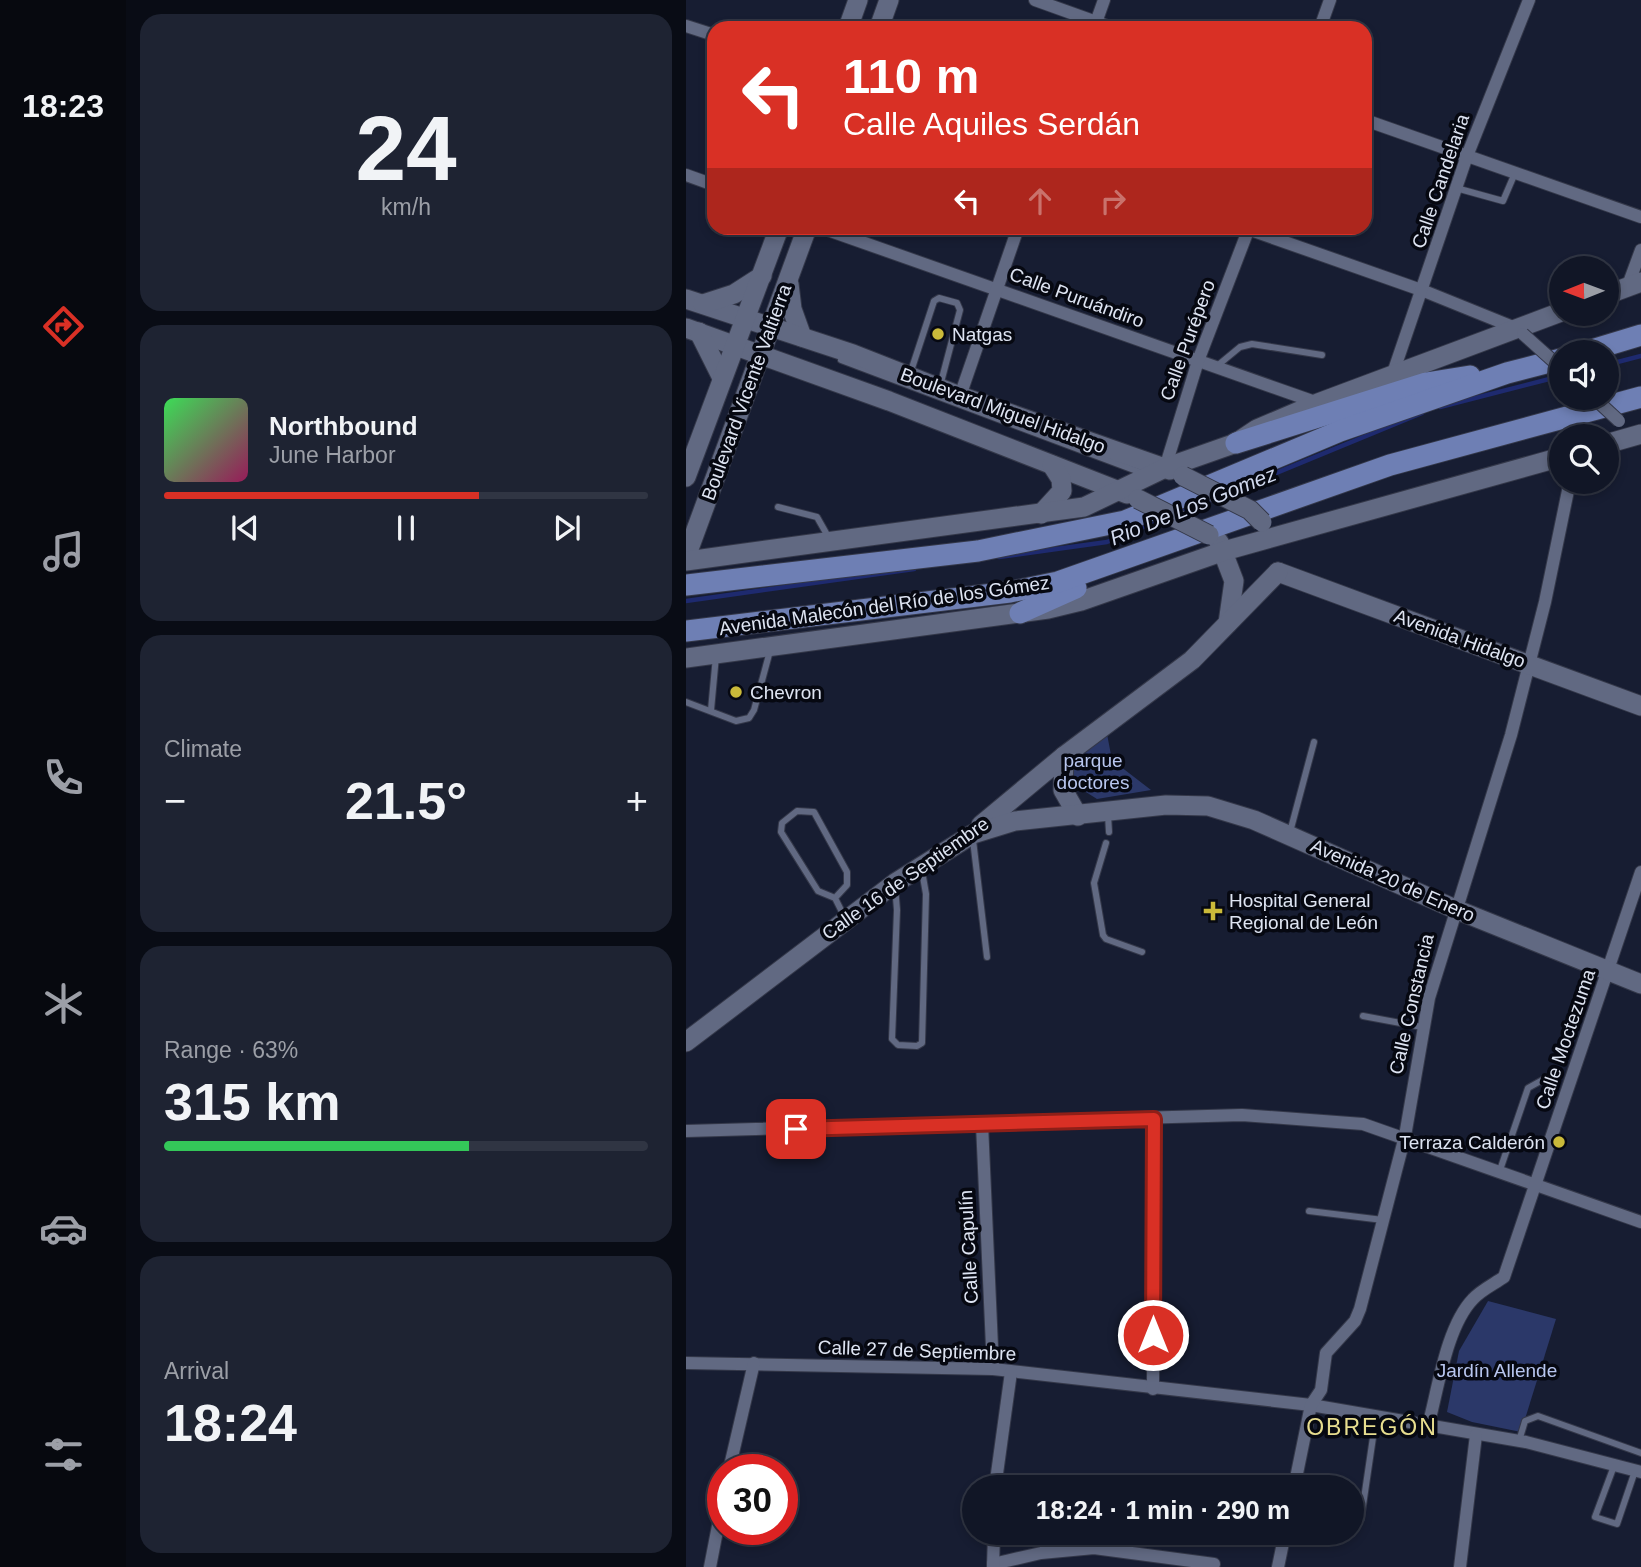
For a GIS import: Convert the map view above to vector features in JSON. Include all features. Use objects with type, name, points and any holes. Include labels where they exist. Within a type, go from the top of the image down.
[{"type":"main road","points":[[1611,340],[1641,326]]},
{"type":"main road","points":[[1619,342],[1641,335]]},
{"type":"main road","name":"Avenida Malecón del Río de los Gómez","points":[[686,585],[978,551],[1125,521],[1340,431],[1507,373],[1549,362]]},
{"type":"main road","points":[[1236,443],[1426,383],[1507,373]]},
{"type":"main road","name":"Avenida Malecón del Río de los Gómez","points":[[686,631],[1034,588],[1203,533],[1390,465],[1641,397]]},
{"type":"main road","points":[[1020,613],[1155,558],[1203,533]]},
{"type":"street","points":[[850,21],[858,0]]},
{"type":"street","points":[[882,21],[889,0]]},
{"type":"street","points":[[1035,0],[1085,21]]},
{"type":"street","points":[[1096,21],[1104,0]]},
{"type":"street","points":[[1322,21],[1330,0]]},
{"type":"street","name":"Calle Candelaria","points":[[1392,376],[1424,291],[1467,156],[1529,0]]},
{"type":"street","points":[[686,26],[707,33]]},
{"type":"street","points":[[1372,122],[1641,216]]},
{"type":"street","points":[[686,175],[707,182]]},
{"type":"street","name":"Boulevard Vicente Valtierra","points":[[686,477],[777,235]]},
{"type":"street","name":"Boulevard Vicente Valtierra","points":[[686,559],[690,534],[767,341],[804,235]]},
{"type":"street","name":"Calle Puruándiro","points":[[842,235],[1318,403]]},
{"type":"street","points":[[960,396],[1015,235]]},
{"type":"street","name":"Calle Purépero","points":[[1166,473],[1198,361],[1244,235]]},
{"type":"street","points":[[1267,235],[1424,291],[1520,331],[1549,357]]},
{"type":"street","points":[[1634,285],[1641,250]]},
{"type":"street","points":[[791,269],[790,294],[802,337]]},
{"type":"street","points":[[691,303],[734,294],[762,276]]},
{"type":"street","name":"Boulevard Miguel Hidalgo","points":[[691,303],[741,331],[1052,465],[1129,493],[1218,540],[1234,581],[1227,624]]},
{"type":"street","points":[[686,559],[1084,507],[1129,493],[1166,473],[1236,443],[1257,429],[1318,403],[1549,318]]},
{"type":"street","points":[[690,327],[722,378]]},
{"type":"street","name":"Boulevard Miguel Hidalgo","points":[[690,327],[741,331],[767,341],[802,337],[1166,473],[1250,510],[1265,530]]},
{"type":"street","points":[[1607,410],[1640,434]]},
{"type":"street","points":[[1619,440],[1640,434]]},
{"type":"street","name":"Avenida Malecón del Río de los Gómez","points":[[686,658],[1020,613],[1081,601],[1224,551],[1265,530],[1549,460]]},
{"type":"street","points":[[1041,514],[1062,491],[1061,479],[1052,465]]},
{"type":"street","name":"Calle Constancia","points":[[1297,1475],[1311,1405],[1321,1390],[1326,1353],[1355,1321],[1360,1309],[1405,1136],[1422,1027],[1455,909],[1511,735],[1567,494]]},
{"type":"street","points":[[1265,530],[1278,572]]},
{"type":"street","name":"Avenida Hidalgo","points":[[1278,572],[1641,706]]},
{"type":"street","name":"Calle 16 de Septiembre","points":[[687,1039],[895,883],[974,834],[976,828],[1064,755],[1192,660],[1278,572]]},
{"type":"street","points":[[1064,755],[1063,790],[1078,816]]},
{"type":"street","name":"Avenida 20 de Enero","points":[[974,834],[1015,821],[1078,816],[1109,823],[1166,806],[1208,806],[1289,834],[1455,909],[1641,984]]},
{"type":"street","name":"Calle Moctezuma","points":[[1428,1426],[1448,1348],[1461,1317],[1473,1298],[1504,1277],[1641,872]]},
{"type":"street","points":[[686,1131],[1242,1115],[1320,1118],[1363,1124],[1405,1136],[1641,1222]]},
{"type":"street","points":[[1153,1389],[1154,1119]]},
{"type":"street","name":"Calle Capulín","points":[[982,1124],[993,1369]]},
{"type":"street","name":"Calle 27 de Septiembre","points":[[686,1363],[993,1369],[1311,1405],[1519,1441],[1638,1472]]},
{"type":"street","points":[[734,1454],[754,1363]]},
{"type":"street","points":[[997,1475],[1011,1372]]},
{"type":"street","points":[[1460,1567],[1476,1435]]},
{"type":"street","points":[[715,1566],[718,1545]]},
{"type":"street","points":[[994,1545],[993,1566],[1041,1553],[1094,1548],[1216,1561]]},
{"type":"street","points":[[1278,1567],[1283,1545]]},
{"type":"lane","points":[[1456,188],[1503,201],[1515,173]]},
{"type":"lane","points":[[909,377],[934,301],[939,298],[951,300],[960,310],[940,388]]},
{"type":"lane","points":[[767,341],[1044,438],[1166,473]]},
{"type":"lane","points":[[767,341],[1129,493]]},
{"type":"lane","points":[[1215,367],[1240,346],[1252,344],[1322,355]]},
{"type":"lane","points":[[778,507],[817,517],[831,541]]},
{"type":"lane","points":[[686,702],[736,720],[749,718],[754,710],[771,647]]},
{"type":"lane","points":[[710,710],[716,654]]},
{"type":"lane","points":[[1289,834],[1314,742]]},
{"type":"lane","points":[[835,898],[847,884],[847,872],[814,812],[797,811],[782,823],[781,832],[818,891],[835,898],[846,919]]},
{"type":"lane","points":[[974,834],[987,957]]},
{"type":"lane","points":[[1106,843],[1094,877],[1103,935],[1106,939],[1142,952]]},
{"type":"lane","points":[[895,883],[897,910],[892,1039],[898,1045],[918,1046],[922,1043],[926,905],[921,865]]},
{"type":"lane","points":[[1363,1016],[1422,1027]]},
{"type":"lane","points":[[1500,1170],[1528,1088],[1546,1077]]},
{"type":"lane","points":[[1309,1211],[1383,1220]]},
{"type":"lane","points":[[1519,1441],[1525,1421],[1538,1416],[1641,1453]]},
{"type":"lane","points":[[1364,1499],[1376,1417]]},
{"type":"lane","points":[[1615,1465],[1595,1517],[1617,1524],[1638,1472]]},
{"type":"green space","name":"parque doctores","points":[[1107,734],[1112,760],[1151,790],[1097,799],[1070,782],[1071,761]]},
{"type":"green space","name":"Jardín Allende","points":[[1488,1301],[1556,1319],[1521,1432],[1472,1422],[1447,1412],[1459,1351]]},
{"type":"waterway","name":"Rio De Los Gomez","points":[[1619,362],[1641,356]]},
{"type":"waterway","name":"Rio De Los Gomez","points":[[1440,407],[1549,379]]},
{"type":"waterway","name":"Rio De Los Gomez","points":[[1230,492],[1422,413]]},
{"type":"waterway","name":"Rio De Los Gomez","points":[[1178,513],[1215,498]]},
{"type":"waterway","name":"Rio De Los Gomez","points":[[999,557],[1107,542],[1163,519]]},
{"type":"waterway","name":"Rio De Los Gomez","points":[[686,601],[914,569]]},
{"type":"place","name":"Natgas","points":[[938,334]]},
{"type":"place","name":"Chevron","points":[[736,692]]},
{"type":"place","name":"Hospital General Regional de León","points":[[1213,911]]},
{"type":"place","name":"Terraza Calderón","points":[[1559,1142]]},
{"type":"district","name":"OBREGÓN","points":[[1372,1427]]},
{"type":"route","points":[[796,1129],[1154,1119],[1153,1335]]}]
